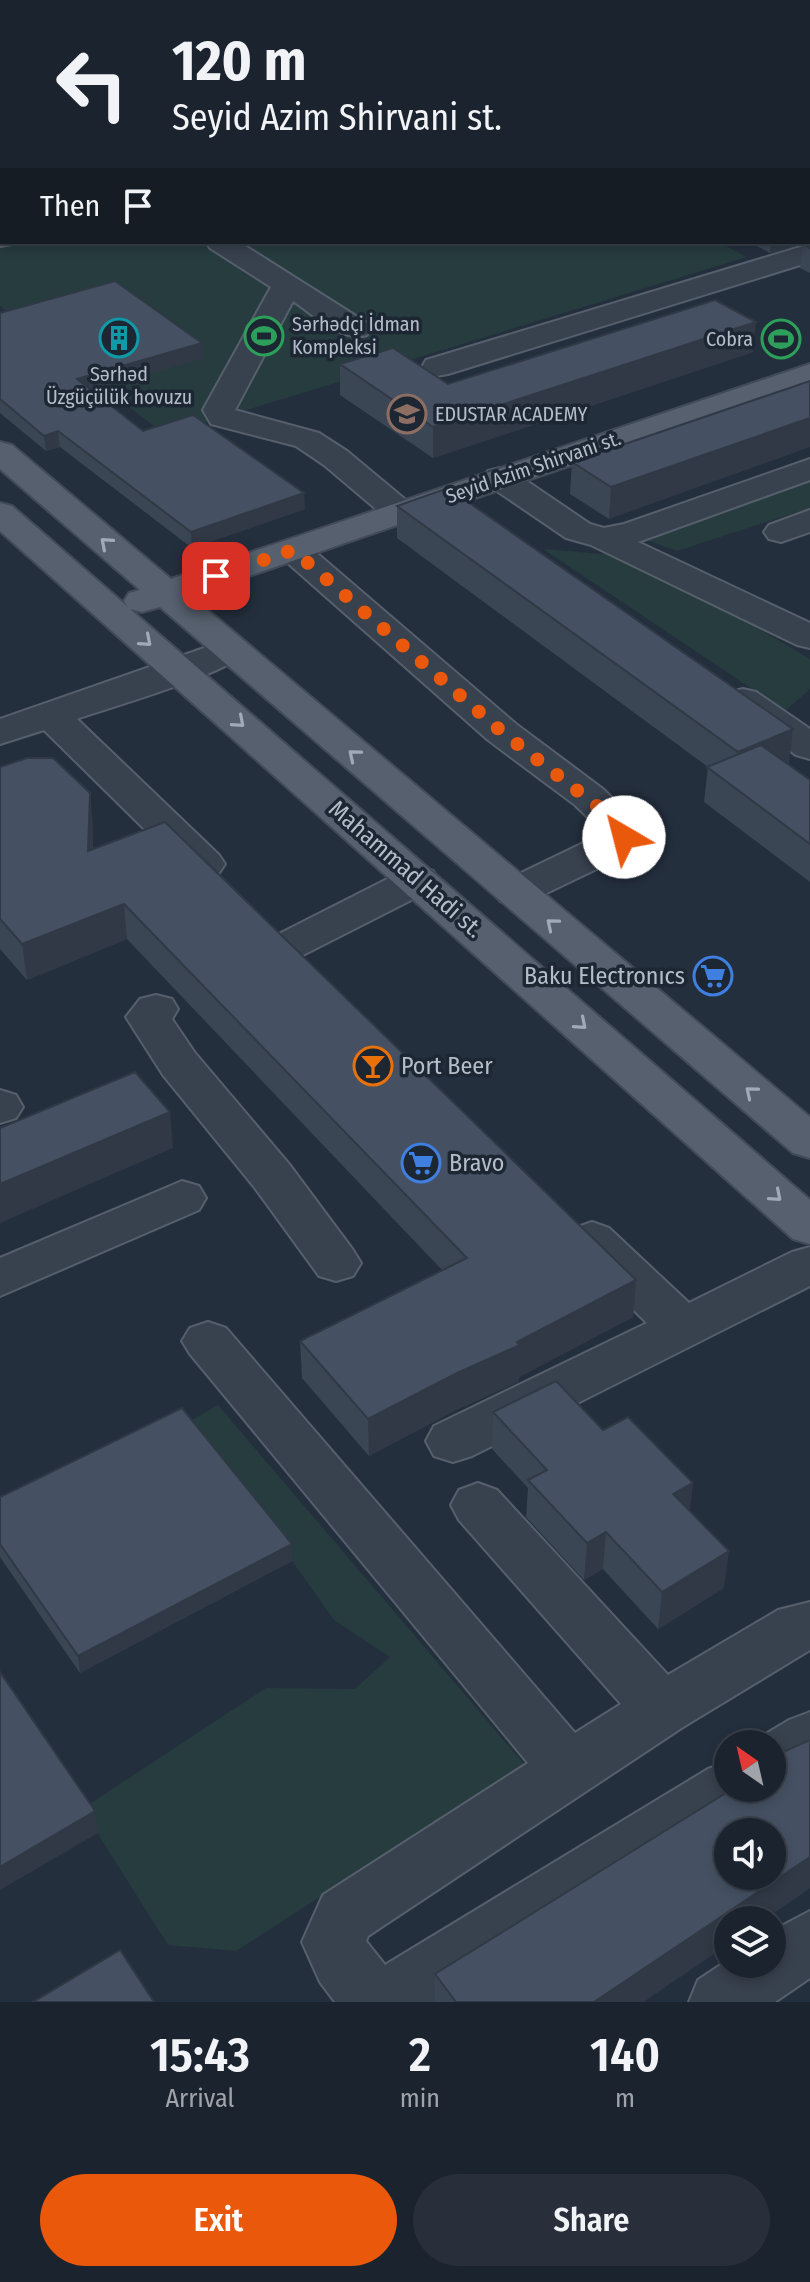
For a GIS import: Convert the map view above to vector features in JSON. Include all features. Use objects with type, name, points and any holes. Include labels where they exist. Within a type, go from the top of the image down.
[{"type":"main road","name":"Seyid Azim Shirvani st.","points":[[113,611],[810,373]]},
{"type":"main road","points":[[0,452],[810,1142]]},
{"type":"main road","name":"Mahammad Hadi st.","points":[[0,513],[810,1227]]},
{"type":"street","points":[[223,244],[356,329]]},
{"type":"street","points":[[437,367],[805,259]]},
{"type":"street","points":[[287,285],[219,410],[222,417],[299,435],[320,448],[401,513]]},
{"type":"street","points":[[603,538],[631,533],[810,469]]},
{"type":"street","points":[[500,478],[578,531],[603,538],[810,637]]},
{"type":"street","points":[[442,498],[481,524]]},
{"type":"street","points":[[293,550],[502,732],[589,797],[625,831],[618,843],[608,849],[515,892]]},
{"type":"street","points":[[0,732],[180,671],[230,650]]},
{"type":"street","points":[[715,681],[810,747]]},
{"type":"street","points":[[779,724],[810,701]]},
{"type":"street","points":[[51,715],[322,979]]},
{"type":"street","points":[[288,946],[418,880]]},
{"type":"street","points":[[156,1009],[148,1017],[179,1064],[272,1176],[336,1263]]},
{"type":"street","points":[[0,1278],[182,1198]]},
{"type":"street","points":[[559,1207],[683,1327]]},
{"type":"street","points":[[453,1441],[810,1265]]},
{"type":"street","points":[[208,1341],[562,1761],[563,1773]]},
{"type":"street","points":[[478,1505],[662,1709]]},
{"type":"street","points":[[374,2002],[343,1961],[334,1942],[345,1916],[662,1709],[798,1627],[810,1626]]},
{"type":"street","points":[[786,1753],[810,1738]]},
{"type":"street","points":[[384,2002],[714,1797]]},
{"type":"street","points":[[721,2002],[810,1941]]},
{"type":"green space","name":"Sərhədçi İdman Kompleksi","points":[[722,244],[747,257],[165,435],[0,306],[0,245]]},
{"type":"green space","points":[[810,478],[810,508],[677,551],[643,539]]},
{"type":"green space","points":[[543,549],[637,557],[810,659],[810,689],[785,711]]},
{"type":"green space","points":[[218,1405],[525,1765],[236,1951],[168,1945],[82,1809],[266,1688],[355,1689],[390,1657],[334,1620],[292,1561],[183,1425]]},
{"type":"building","points":[[115,281],[202,343],[77,379],[143,431],[193,415],[304,493],[191,532],[58,431],[44,436],[0,399],[0,313]]},
{"type":"building","points":[[715,300],[756,322],[433,427],[340,364],[393,348],[448,384]]},
{"type":"building","points":[[810,381],[810,418],[611,487],[572,462]]},
{"type":"building","points":[[448,488],[793,729],[738,752],[397,506]]},
{"type":"building","points":[[761,745],[810,780],[810,844],[707,767]]},
{"type":"building","points":[[27,758],[53,758],[90,793],[88,851],[165,822],[636,1280],[517,1342],[520,1345],[457,1373],[368,1419],[300,1341],[467,1258],[124,904],[22,944],[0,919],[0,767]]},
{"type":"building","points":[[135,1072],[170,1112],[0,1184],[0,1128]]},
{"type":"building","points":[[556,1381],[603,1430],[628,1417],[693,1483],[673,1494],[729,1551],[662,1592],[606,1532],[587,1543],[528,1480],[547,1470],[493,1412]]},
{"type":"building","points":[[182,1408],[292,1544],[78,1656],[0,1544],[0,1497]]},
{"type":"building","points":[[0,1672],[95,1811],[0,1867]]},
{"type":"building","points":[[810,1740],[810,1857],[786,1873],[786,1818],[714,1818],[714,1890],[761,1890],[737,1906],[714,1906],[714,1921],[594,2002],[456,2002],[435,1974],[714,1800],[786,1802],[786,1751]]},
{"type":"building","points":[[120,1950],[154,2002],[33,2002]]},
{"type":"place","name":"Sərhədçi İdman Kompleksi","points":[[264,336]]},
{"type":"place","name":"Sərhəd Üzgüçülük hovuzu","points":[[119,338]]},
{"type":"place","name":"Cobra","points":[[781,339]]},
{"type":"place","name":"EDUSTAR ACADEMY","points":[[407,414]]},
{"type":"place","name":"Baku Electronıcs","points":[[713,976]]},
{"type":"place","name":"Port Beer","points":[[373,1066]]},
{"type":"place","name":"Bravo","points":[[421,1163]]},
{"type":"route","points":[[216,576],[293,550],[502,732],[589,797],[620,824],[625,831],[624,837]]}]
